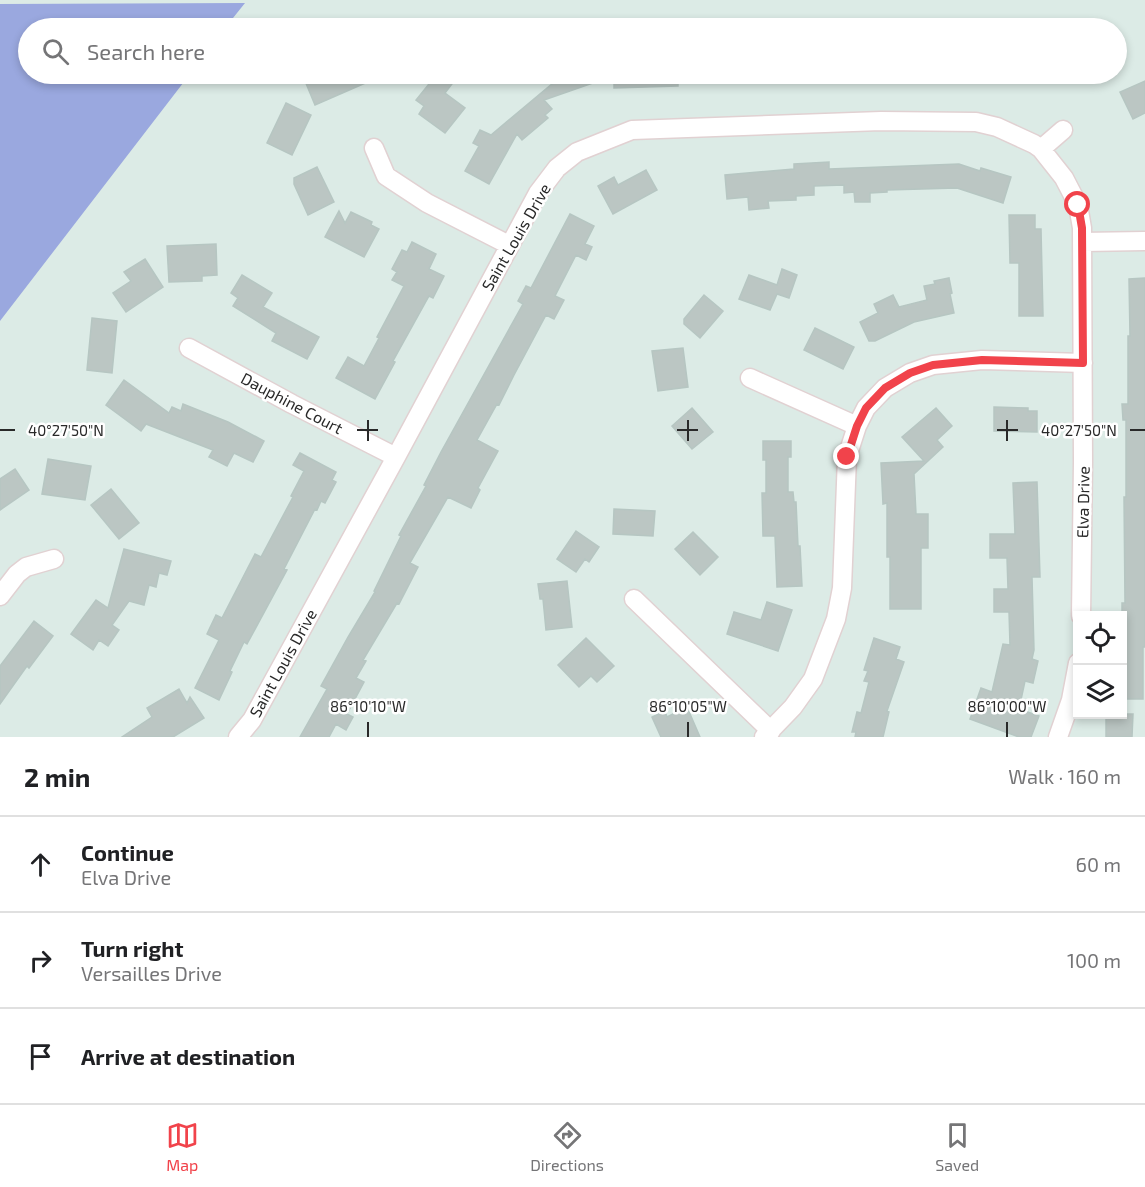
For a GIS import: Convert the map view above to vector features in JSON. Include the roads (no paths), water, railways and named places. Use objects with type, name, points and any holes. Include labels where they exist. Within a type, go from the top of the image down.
[{"type":"street","name":"Saint Louis Drive","points":[[238,737],[252,720],[538,193],[557,168],[577,152],[632,130],[881,121],[976,122],[997,127],[1041,149]]},
{"type":"street","points":[[1041,149],[1063,130]]},
{"type":"street","points":[[374,148],[386,176],[427,203],[509,245]]},
{"type":"street","name":"Elva Drive","points":[[1041,149],[1064,178],[1078,205],[1082,228],[1081,611]]},
{"type":"street","points":[[1082,242],[1145,241]]},
{"type":"street","name":"Dauphine Court","points":[[189,348],[396,457]]},
{"type":"street","points":[[634,599],[767,734],[793,707],[813,678],[836,619],[842,588],[847,457],[857,426],[866,408],[885,388],[910,373],[933,365],[982,360],[1083,363]]},
{"type":"street","points":[[750,378],[857,426]]},
{"type":"street","points":[[0,596],[17,574],[26,567],[54,559]]},
{"type":"street","points":[[1058,737],[1071,700],[1077,665]]}]
